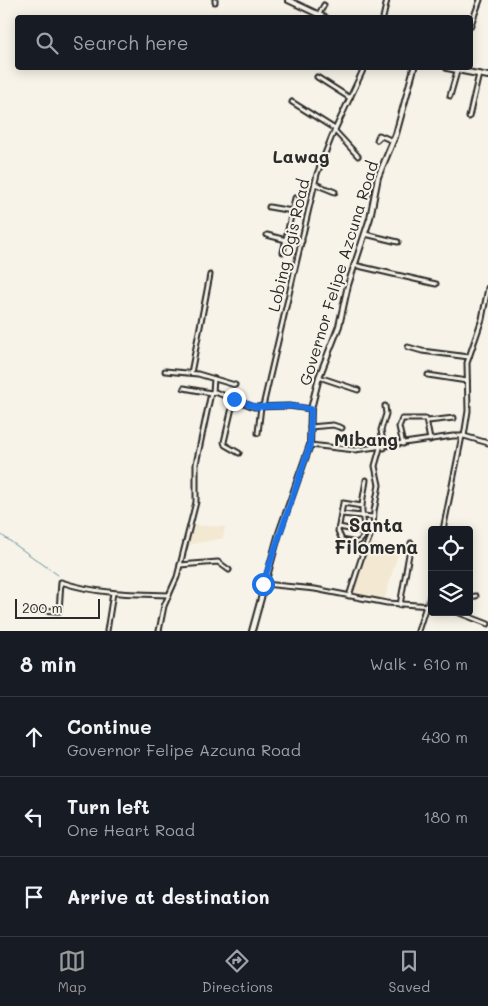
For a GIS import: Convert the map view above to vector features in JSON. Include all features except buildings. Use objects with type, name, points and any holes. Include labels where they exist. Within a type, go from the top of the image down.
[{"type":"street","points":[[288,0],[319,14],[324,5]]},
{"type":"street","points":[[384,15],[387,0]]},
{"type":"street","points":[[473,19],[480,0]]},
{"type":"street","name":"Lobing Ogis Road","points":[[258,433],[262,406],[315,184],[335,130],[363,70]]},
{"type":"street","name":"Governor Felipe Azcuna Road","points":[[252,631],[263,584],[310,445],[311,409],[319,377],[338,326],[378,177],[393,140],[413,70]]},
{"type":"street","points":[[450,96],[458,70]]},
{"type":"street","points":[[462,70],[488,76]]},
{"type":"street","points":[[469,118],[479,74]]},
{"type":"street","points":[[317,77],[350,98]]},
{"type":"street","points":[[292,102],[335,130],[358,156]]},
{"type":"street","points":[[381,136],[393,140]]},
{"type":"street","points":[[315,184],[335,192]]},
{"type":"street","points":[[283,252],[295,198]]},
{"type":"street","points":[[269,207],[292,212]]},
{"type":"street","points":[[364,234],[398,242]]},
{"type":"street","points":[[267,236],[302,241]]},
{"type":"street","points":[[354,265],[436,284]]},
{"type":"street","points":[[191,373],[210,275]]},
{"type":"street","points":[[444,526],[468,411],[467,380],[469,357],[482,319],[488,288]]},
{"type":"street","points":[[408,347],[422,351],[469,357]]},
{"type":"street","points":[[165,371],[191,373],[235,385]]},
{"type":"street","points":[[428,375],[467,380]]},
{"type":"street","points":[[319,377],[358,390]]},
{"type":"street","points":[[159,631],[164,606],[170,595],[180,565],[196,502],[196,464],[214,379]]},
{"type":"street","points":[[184,388],[212,392],[254,407],[311,409]]},
{"type":"street","points":[[234,399],[224,442],[225,446],[239,453]]},
{"type":"street","points":[[349,596],[360,562],[372,535],[373,517],[379,485],[375,466],[382,448],[381,430],[386,414],[385,406]]},
{"type":"street","points":[[403,444],[399,426],[401,420],[421,417],[428,421],[454,418]]},
{"type":"street","points":[[428,421],[430,440]]},
{"type":"street","points":[[310,427],[333,425],[342,428]]},
{"type":"street","points":[[310,445],[344,450],[382,448],[463,436],[488,443]]},
{"type":"street","points":[[362,506],[343,503],[338,531],[342,540],[359,542],[364,532],[362,506],[366,480]]},
{"type":"street","points":[[341,514],[373,517]]},
{"type":"street","points":[[339,527],[364,532]]},
{"type":"street","points":[[400,605],[411,543]]},
{"type":"street","points":[[180,565],[218,562],[229,570]]},
{"type":"street","points":[[36,610],[59,611],[61,582],[82,588],[113,593],[170,595]]},
{"type":"street","points":[[263,584],[295,586],[400,605],[428,606],[418,631]]},
{"type":"street","points":[[107,631],[113,593]]},
{"type":"street","points":[[467,616],[488,624]]},
{"type":"shaded area","points":[[192,525],[225,527],[223,538],[188,545]]},
{"type":"shaded area","points":[[370,542],[399,550],[384,601],[351,595]]},
{"type":"waterway","points":[[0,534],[58,575]]},
{"type":"district","name":"Lawag","points":[[301,156]]},
{"type":"district","name":"Mibang","points":[[366,439]]},
{"type":"district","name":"Santa Filomena","points":[[376,535]]},
{"type":"route","points":[[234,399],[256,407],[295,406],[311,409],[310,445],[263,584]]}]
